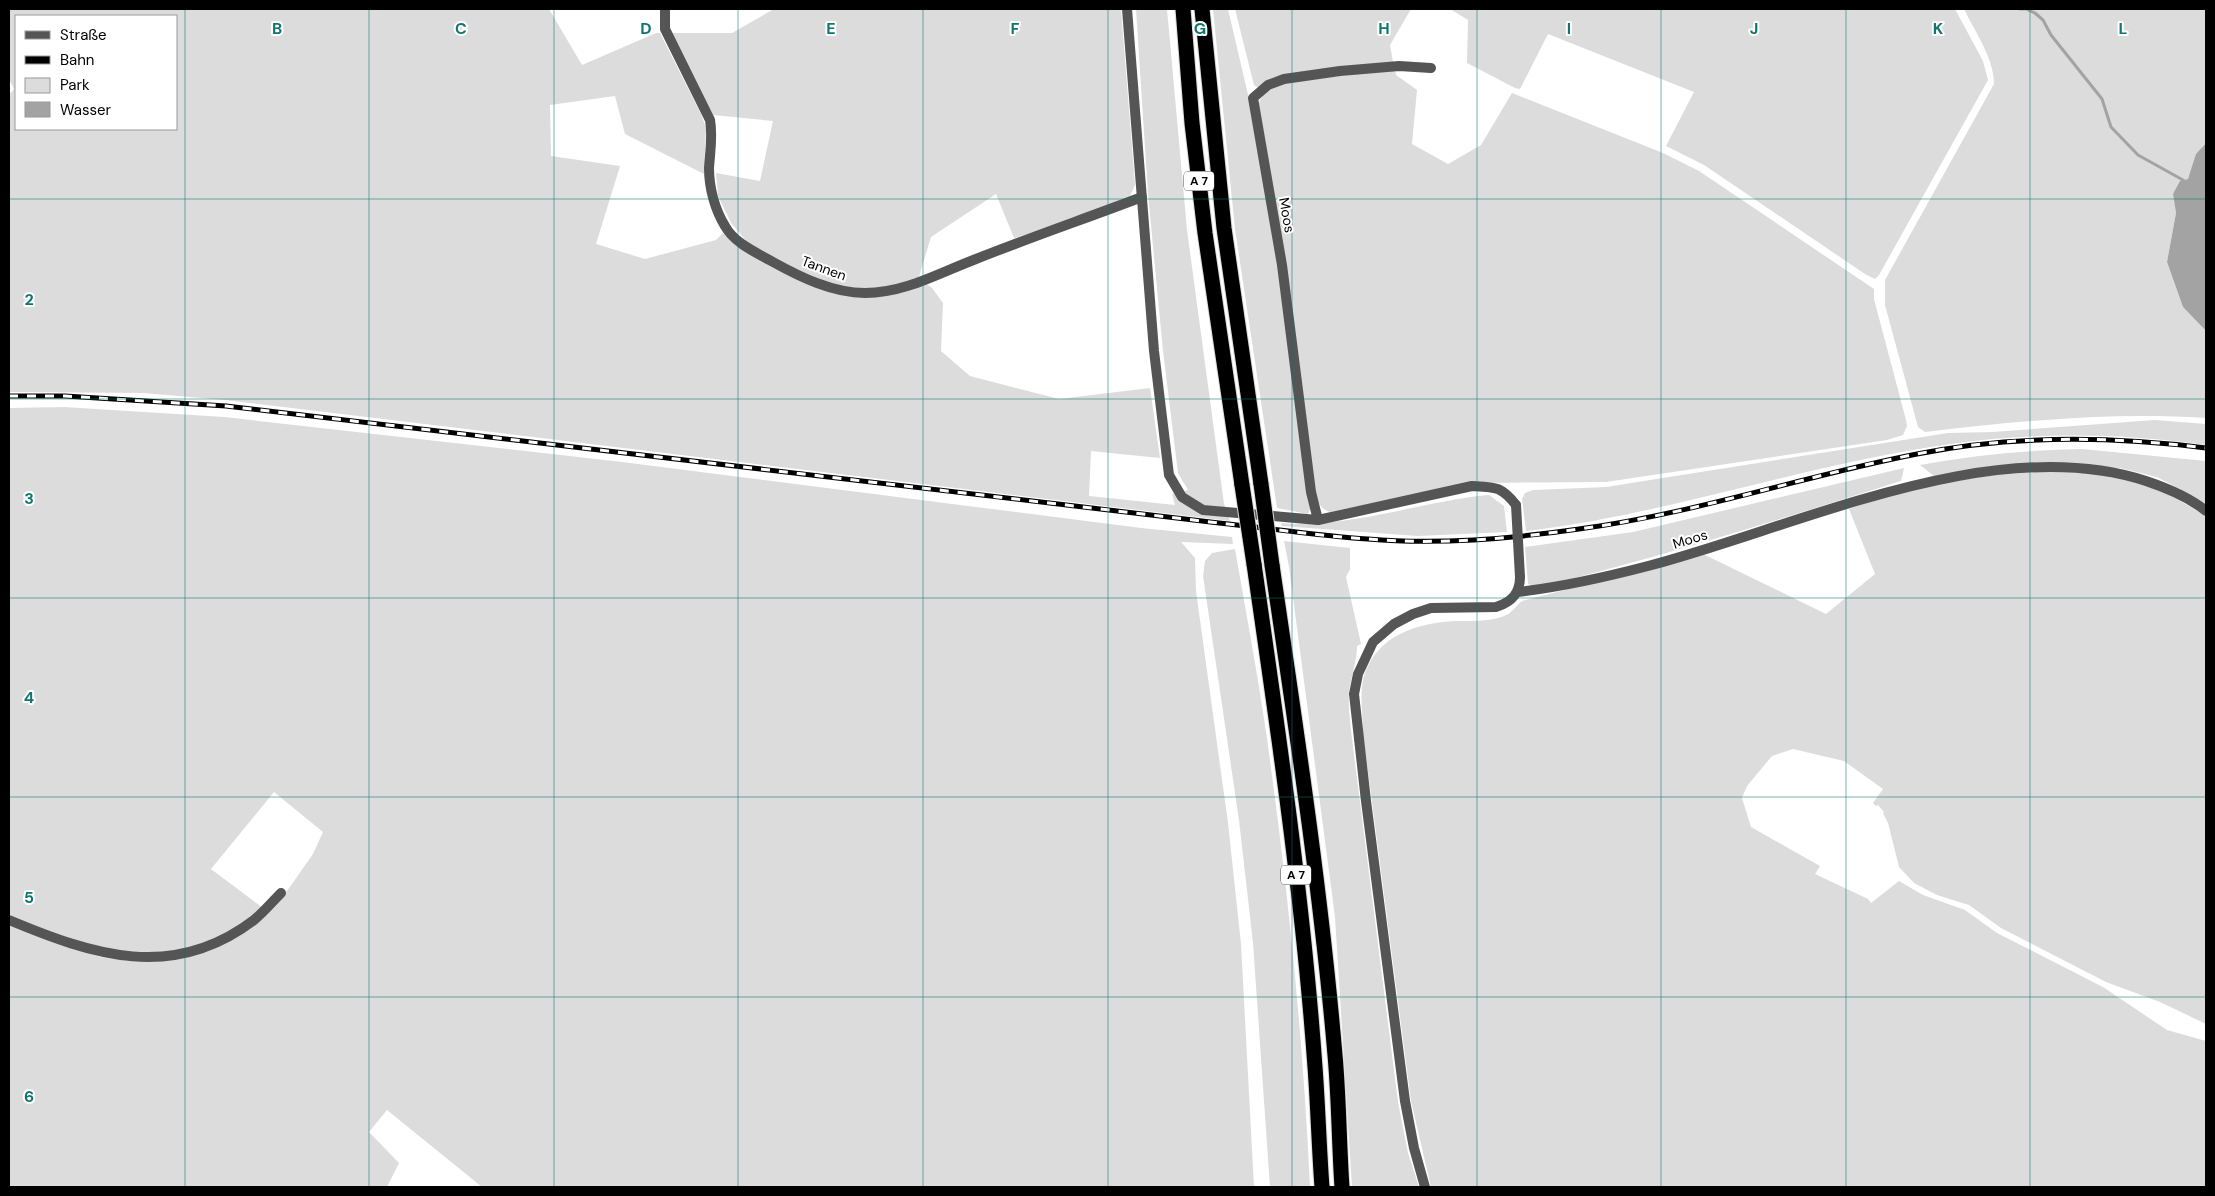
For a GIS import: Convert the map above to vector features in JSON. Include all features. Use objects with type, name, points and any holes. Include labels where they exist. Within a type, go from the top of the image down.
[{"type":"highway","name":"A 7","points":[[1183,9],[1192,123],[1205,233],[1280,741],[1302,920],[1315,1066],[1322,1187]]},
{"type":"highway","name":"A 7","points":[[1202,9],[1224,228],[1299,744],[1322,928],[1335,1056],[1342,1187]]},
{"type":"street","name":"Tannen","points":[[665,9],[665,29],[710,120],[712,128],[709,171],[713,199],[725,228],[747,247],[813,281],[837,290],[863,293],[886,292],[913,285],[976,258],[1142,197]]},
{"type":"street","points":[[1127,9],[1154,351],[1169,475],[1182,497],[1203,510],[1318,520],[1472,486],[1496,487],[1507,494],[1516,505],[1520,577],[1518,592],[1505,604],[1496,608],[1431,608],[1413,614],[1394,624],[1373,642],[1358,674],[1354,694],[1405,1101],[1414,1148],[1425,1187]]},
{"type":"street","name":"Moos","points":[[1318,520],[1311,492],[1282,266],[1253,98],[1268,85],[1284,79],[1340,70],[1389,66],[1431,68]]},
{"type":"street","name":"Moos","points":[[1518,592],[1541,589],[1647,566],[1865,499],[1948,477],[2040,466],[2119,472],[2173,491],[2191,500],[2206,511]]},
{"type":"street","points":[[9,920],[65,943],[101,953],[128,957],[161,957],[190,952],[225,938],[254,920],[281,893]]},
{"type":"green space","points":[[9,9],[549,9],[582,65],[656,33],[660,33],[701,114],[706,128],[704,174],[625,134],[615,96],[550,105],[551,156],[620,166],[596,244],[645,259],[716,240],[723,233],[745,250],[837,294],[925,283],[932,288],[943,303],[941,351],[970,376],[1059,399],[1150,388],[1160,458],[1091,451],[1089,496],[1175,505],[1172,494],[1188,490],[1178,473],[1163,351],[1148,194],[1136,9],[1167,9],[1187,230],[1224,504],[1230,521],[225,400],[143,393],[9,392],[9,95],[14,89],[9,79]]},
{"type":"green space","points":[[774,9],[1121,9],[1135,185],[1130,196],[1064,223],[1014,238],[996,194],[931,237],[918,280],[887,288],[863,290],[838,287],[787,265],[749,244],[731,223],[718,196],[716,173],[760,181],[773,121],[713,115],[671,33],[732,33]]},
{"type":"green space","points":[[1213,9],[1228,9],[1249,99],[1278,266],[1311,507],[1308,514],[1277,508],[1235,229]]},
{"type":"green space","points":[[1235,9],[1411,9],[1390,45],[1393,62],[1259,88],[1254,85]]},
{"type":"green space","points":[[1450,9],[1955,9],[1983,61],[1988,80],[1879,275],[1875,279],[1704,165],[1666,146],[1694,92],[1548,34],[1520,89],[1515,88],[1467,63],[1468,20]]},
{"type":"green space","points":[[1964,9],[2206,9],[2206,143],[2202,147],[2188,179],[2173,194],[2176,213],[2167,262],[2183,307],[2206,331],[2206,418],[2171,416],[2100,417],[1995,424],[1925,432],[1918,427],[1885,305],[1885,280],[1994,84],[1991,65],[1983,45]]},
{"type":"green space","points":[[1395,69],[1396,75],[1417,90],[1412,144],[1448,164],[1481,145],[1512,93],[1663,153],[1699,171],[1874,289],[1874,299],[1906,420],[1907,426],[1903,435],[1887,440],[1606,482],[1472,483],[1330,512],[1323,509],[1318,502],[1315,492],[1258,104],[1269,90],[1285,83]]},
{"type":"green space","points":[[64,407],[224,417],[622,462],[1141,528],[1232,537],[1233,544],[1181,542],[1195,558],[1196,591],[1228,823],[1241,944],[1254,1187],[482,1187],[387,1110],[369,1132],[399,1163],[387,1187],[9,1187],[9,924],[100,957],[128,961],[161,961],[207,952],[256,923],[287,891],[313,854],[323,832],[274,792],[211,869],[263,908],[224,935],[189,949],[160,954],[102,950],[9,916],[9,408]]},
{"type":"green space","points":[[2155,420],[2206,424],[2206,445],[2110,436],[2015,437],[1951,444],[1844,464],[1633,513],[1526,531],[1522,499],[1525,493],[1533,490],[1606,487],[1948,433],[1993,432]]},
{"type":"green space","points":[[2082,449],[2206,461],[2206,505],[2157,477],[2120,468],[2039,463],[1934,476],[1920,465],[1960,458]]},
{"type":"green space","points":[[1904,468],[1901,481],[1769,522],[1681,549],[1547,585],[1533,586],[1528,584],[1525,547],[1633,532]]},
{"type":"green space","points":[[2040,469],[2119,475],[2155,486],[2206,516],[2206,1024],[2160,1002],[2106,982],[2001,928],[1969,905],[1937,895],[1914,883],[1899,867],[1884,812],[1878,805],[1876,806],[1873,803],[1883,789],[1844,761],[1793,749],[1772,756],[1747,786],[1742,798],[1751,827],[1820,866],[1815,874],[1868,899],[1871,903],[1899,881],[1923,895],[1965,910],[1997,933],[2103,987],[2167,1030],[2206,1041],[2206,1187],[1431,1187],[1411,1101],[1363,733],[1361,697],[1364,676],[1378,650],[1388,641],[1413,628],[1441,622],[1502,617],[1512,611],[1522,601],[1703,554],[1826,614],[1875,574],[1849,509],[1919,488]]},
{"type":"green space","points":[[1489,495],[1504,506],[1507,532],[1418,536],[1282,526],[1281,523],[1333,522]]},
{"type":"green space","points":[[1284,541],[1350,548],[1350,569],[1346,577],[1361,644],[1357,646],[1349,692],[1351,731],[1398,1102],[1408,1153],[1419,1187],[1352,1187],[1335,917]]},
{"type":"green space","points":[[1235,549],[1252,644],[1282,851],[1299,1019],[1310,1187],[1270,1187],[1253,943],[1239,820],[1203,576],[1205,561],[1212,553]]},
{"type":"water","points":[[2206,143],[2206,331],[2183,307],[2167,262],[2176,213],[2173,194],[2180,181],[2188,179],[2196,154]]},
{"type":"waterway","points":[[2026,9],[2035,13],[2043,20],[2051,35],[2102,99],[2111,127],[2138,155],[2183,180]]},
{"type":"railway","points":[[9,396],[65,396],[226,406],[1312,534],[1394,541],[1500,538],[1553,533],[1622,522],[1664,514],[1874,463],[1989,443],[2061,439],[2134,441],[2206,448]]}]
